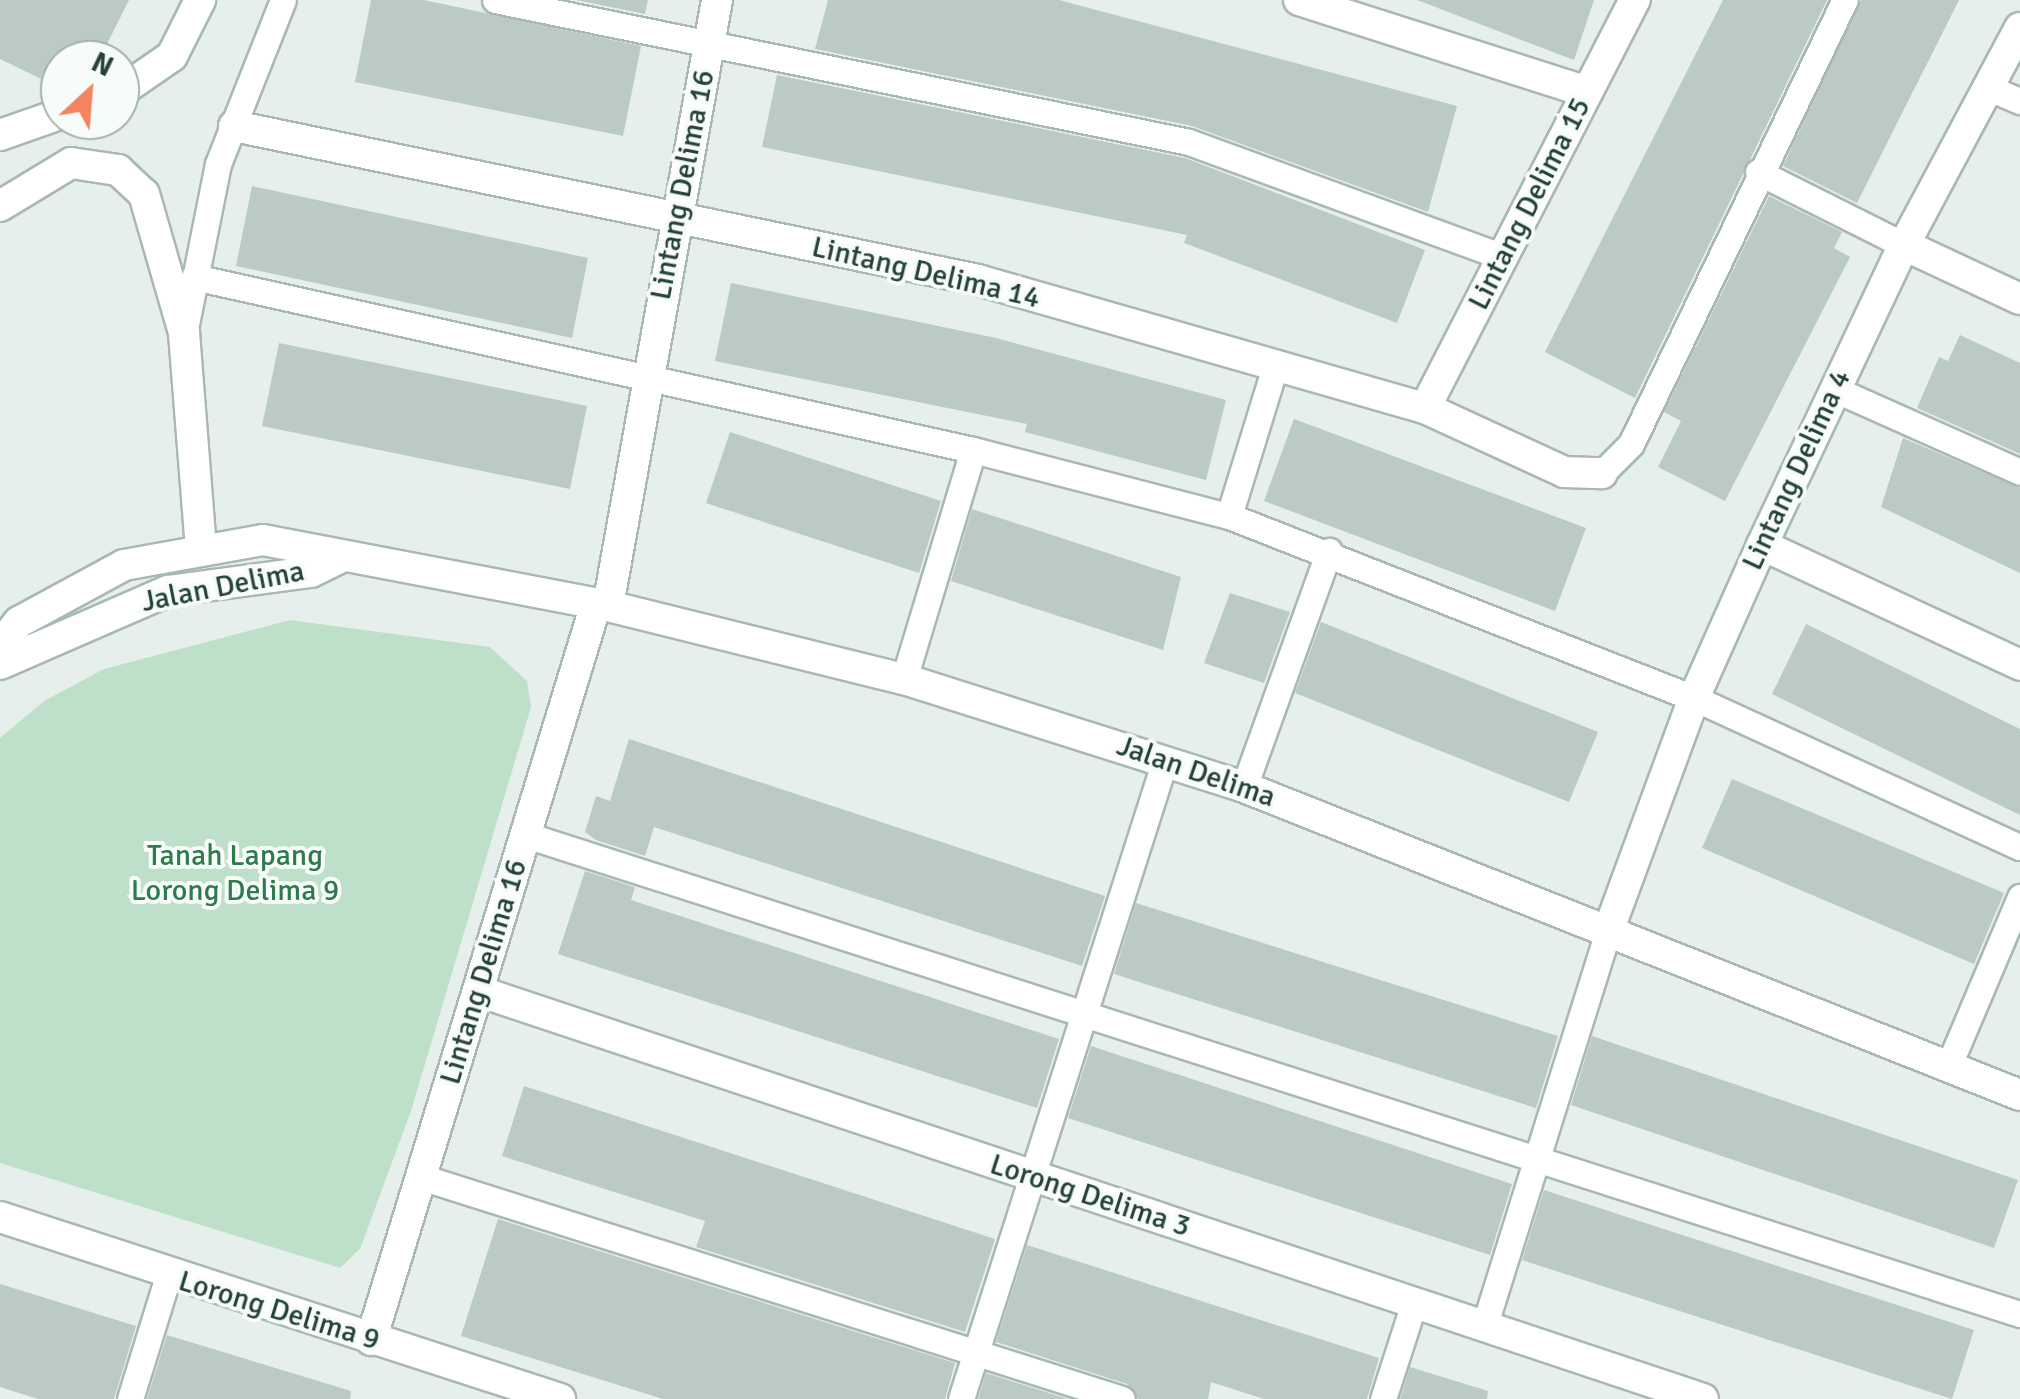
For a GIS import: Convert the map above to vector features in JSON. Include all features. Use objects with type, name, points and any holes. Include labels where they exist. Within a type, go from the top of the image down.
[{"type":"street","points":[[140,78],[172,56],[200,0]]},
{"type":"street","name":"Lintang Delima 16","points":[[372,1340],[526,835],[602,606],[717,0]]},
{"type":"street","points":[[1300,0],[1587,92]]},
{"type":"street","name":"Lintang Delima 15","points":[[1425,408],[1635,0]]},
{"type":"street","name":"Lintang Delima 4","points":[[1608,928],[1694,698],[1762,545],[1904,245],[2020,28]]},
{"type":"street","points":[[0,135],[40,121]]},
{"type":"street","name":"Lintang Delima 14","points":[[234,126],[978,280],[1425,408],[1564,472],[1602,473]]},
{"type":"street","points":[[0,206],[72,163],[96,162],[132,180],[152,212],[184,333],[201,548]]},
{"type":"street","points":[[1904,245],[2020,299]]},
{"type":"street","name":"Jalan Delima","points":[[0,646],[18,622],[76,585],[201,548],[263,540],[310,544],[338,559],[602,606],[904,678],[1244,787],[1608,928],[2020,1095]]},
{"type":"street","points":[[1762,545],[2020,665]]},
{"type":"street","name":"Jalan Delima","points":[[0,664],[168,592],[311,572],[338,559]]},
{"type":"street","name":"Lorong Delima 3","points":[[478,991],[1703,1399]]},
{"type":"street","name":"Lorong Delima 9","points":[[0,1217],[168,1276],[560,1399]]},
{"type":"lane","points":[[184,333],[194,276],[234,126],[283,0]]},
{"type":"lane","points":[[495,0],[710,40],[1189,142],[1503,257]]},
{"type":"lane","points":[[1602,473],[1631,444],[1758,172],[1846,0]]},
{"type":"lane","points":[[1990,88],[2020,101]]},
{"type":"lane","points":[[1758,172],[1904,245]]},
{"type":"lane","points":[[194,276],[973,450],[1229,516],[1328,551],[1694,698],[2020,847]]},
{"type":"lane","points":[[1229,516],[1276,363]]},
{"type":"lane","points":[[1834,389],[2020,472]]},
{"type":"lane","points":[[904,678],[973,450]]},
{"type":"lane","points":[[1244,787],[1328,551]]},
{"type":"lane","points":[[961,1399],[1165,760]]},
{"type":"lane","points":[[526,835],[2020,1314]]},
{"type":"lane","points":[[1948,1067],[2020,897]]},
{"type":"lane","points":[[1484,1326],[1608,928]]},
{"type":"lane","points":[[421,1176],[1122,1399]]},
{"type":"lane","points":[[130,1399],[168,1276]]},
{"type":"lane","points":[[1383,1399],[1414,1304]]},
{"type":"green space","name":"Tanah Lapang Lorong Delima 9","points":[[290,620],[490,647],[527,681],[531,707],[411,1111],[360,1249],[340,1268],[0,1163],[0,738],[44,701],[104,669]]},
{"type":"building","points":[[0,0],[129,0],[109,40],[40,40],[40,78],[0,59]]},
{"type":"building","points":[[371,0],[424,0],[641,46],[623,136],[355,82]]},
{"type":"building","points":[[576,0],[648,0],[645,14]]},
{"type":"building","points":[[828,0],[1059,0],[1457,106],[1428,212],[1192,126],[815,49]]},
{"type":"building","points":[[1417,0],[1594,0],[1574,60]]},
{"type":"building","points":[[1723,0],[1827,0],[1635,398],[1545,352]]},
{"type":"building","points":[[1861,0],[1959,0],[1857,203],[1783,166]]},
{"type":"building","points":[[777,75],[1185,158],[1425,250],[1397,323],[1184,243],[1187,235],[762,147]]},
{"type":"building","points":[[252,186],[588,258],[572,338],[236,266]]},
{"type":"building","points":[[1769,196],[1842,232],[1834,248],[1850,257],[1725,501],[1658,467],[1681,421],[1664,412]]},
{"type":"building","points":[[731,283],[996,338],[1226,400],[1206,480],[1025,432],[1027,424],[715,361]]},
{"type":"building","points":[[1960,335],[2020,363],[2020,454],[1917,408],[1939,357],[1948,361]]},
{"type":"building","points":[[279,343],[587,406],[570,489],[262,426]]},
{"type":"building","points":[[1294,419],[1586,528],[1555,611],[1264,501]]},
{"type":"building","points":[[730,432],[941,501],[919,573],[706,503]]},
{"type":"building","points":[[1903,438],[2020,488],[2020,573],[1881,507]]},
{"type":"building","points":[[972,509],[1181,577],[1163,650],[951,581]]},
{"type":"building","points":[[1230,593],[1290,612],[1264,683],[1204,663]]},
{"type":"building","points":[[1321,622],[1598,732],[1569,802],[1295,693]]},
{"type":"building","points":[[1806,624],[2020,729],[2020,815],[1772,694]]},
{"type":"building","points":[[629,739],[1105,896],[1082,966],[654,827],[645,856],[596,840],[585,832],[596,796],[610,801]]},
{"type":"building","points":[[1732,779],[2004,893],[1974,964],[1702,848]]},
{"type":"building","points":[[585,871],[635,887],[631,900],[1059,1039],[1037,1108],[558,954]]},
{"type":"building","points":[[1136,903],[1558,1036],[1536,1108],[1114,974]]},
{"type":"building","points":[[1592,1036],[2018,1180],[1994,1248],[1571,1105]]},
{"type":"building","points":[[1091,1046],[1512,1184],[1490,1255],[1068,1118]]},
{"type":"building","points":[[524,1086],[995,1239],[965,1332],[696,1247],[705,1221],[502,1156]]},
{"type":"building","points":[[1544,1190],[1974,1330],[1952,1399],[1522,1260]]},
{"type":"building","points":[[498,1219],[955,1363],[945,1399],[663,1399],[461,1336]]},
{"type":"building","points":[[1027,1245],[1379,1358],[1367,1399],[1264,1399],[1211,1382],[1208,1399],[1138,1399],[1127,1384],[996,1342]]},
{"type":"building","points":[[0,1284],[136,1326],[114,1399],[38,1399],[0,1387]]},
{"type":"building","points":[[167,1335],[351,1391],[350,1399],[147,1399]]},
{"type":"building","points":[[1410,1367],[1488,1391],[1487,1399],[1400,1399]]},
{"type":"building","points":[[986,1373],[1068,1399],[978,1399]]}]
